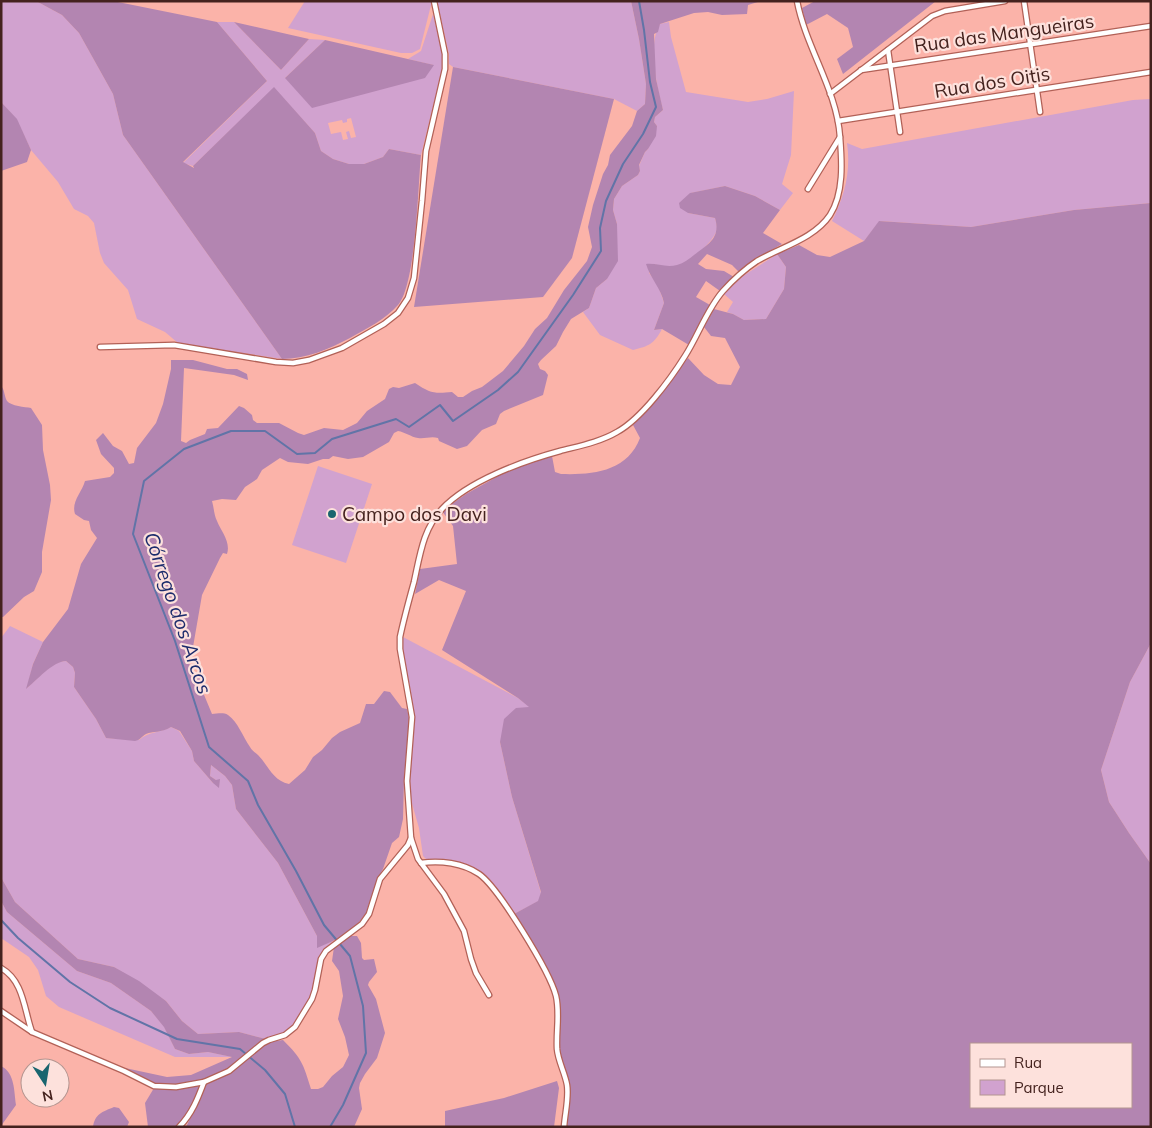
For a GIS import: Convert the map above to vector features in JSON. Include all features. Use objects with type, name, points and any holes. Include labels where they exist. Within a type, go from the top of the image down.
[{"type":"street","points":[[100,348],[174,345],[276,362],[293,363],[310,360],[337,351],[398,313],[408,298],[414,278],[426,151],[445,69],[445,54],[434,1]]},
{"type":"street","points":[[489,996],[476,973],[464,931],[444,894],[420,863],[411,838],[407,781],[412,717],[400,649],[400,637],[424,538],[431,522],[443,507],[465,491],[500,471],[599,441],[633,422],[685,356],[722,292],[757,262],[808,235],[822,225],[831,214],[838,194],[841,177],[838,120],[830,94],[801,20],[797,1]]},
{"type":"street","points":[[830,94],[938,13],[1006,1]]},
{"type":"street","points":[[1024,1],[1040,112]]},
{"type":"street","name":"Rua das Mangueiras","points":[[861,70],[1030,46],[1151,26]]},
{"type":"street","points":[[888,50],[900,132]]},
{"type":"street","name":"Rua dos Oitis","points":[[838,120],[1151,72]]},
{"type":"street","points":[[808,189],[840,137]]},
{"type":"street","points":[[1,1011],[32,1032],[115,1067],[154,1086],[176,1087],[204,1082],[229,1071],[269,1040],[285,1036],[290,1032],[312,998],[321,959],[326,951],[366,919],[380,879],[408,845],[411,838]]},
{"type":"street","points":[[420,863],[446,863],[470,869],[481,876],[507,908],[544,969],[556,996],[558,1011],[557,1051],[568,1087],[564,1127]]},
{"type":"street","points":[[1,968],[12,976],[18,986],[32,1032]]},
{"type":"street","points":[[180,1127],[198,1101],[204,1082]]},
{"type":"green space","points":[[1,1],[36,1],[62,15],[79,33],[113,94],[123,135],[282,359],[178,343],[165,332],[137,319],[128,290],[104,263],[94,223],[88,216],[74,209],[58,182],[31,150],[16,119],[1,102]]},
{"type":"green space","points":[[305,1],[431,1],[431,5],[420,49],[412,53],[401,53],[288,28]]},
{"type":"green space","points":[[437,1],[631,1],[646,84],[645,104],[637,111],[614,99],[453,67],[449,64],[449,54]]},
{"type":"green space","points":[[433,14],[443,56],[443,66],[421,155],[389,149],[383,157],[364,164],[349,164],[333,159],[321,151],[315,133],[274,88],[193,166],[183,163],[267,81],[217,22],[234,22],[281,70],[309,39],[325,40],[285,78],[433,65],[408,59],[421,51]],"holes":[[[351,118],[356,137],[351,138],[349,131],[346,132],[348,139],[343,140],[341,132],[331,134],[328,123],[342,120],[343,123]]]},
{"type":"green space","points":[[669,22],[671,37],[686,92],[748,102],[767,99],[794,91],[791,155],[782,184],[793,193],[780,210],[755,196],[725,186],[691,193],[688,213],[715,218],[717,229],[706,246],[682,264],[668,267],[654,264],[649,273],[658,285],[664,303],[654,330],[662,329],[650,344],[633,350],[600,335],[583,312],[589,308],[596,288],[607,279],[617,224],[613,210],[614,199],[622,186],[638,175],[640,171],[639,166],[657,126],[654,122],[655,117],[663,110],[654,66],[654,43],[660,24]]},
{"type":"green space","points":[[1151,99],[1151,203],[1074,210],[971,227],[880,221],[864,241],[832,221],[846,183],[847,143],[862,149],[1133,100]]},
{"type":"green space","points":[[777,254],[786,267],[784,289],[766,319],[744,320],[727,312],[733,302],[724,294],[743,276]]},
{"type":"green space","name":"Campo dos Davi","points":[[318,466],[372,484],[346,563],[292,545]]},
{"type":"green space","points":[[10,626],[43,642],[33,664],[27,688],[50,667],[66,661],[73,667],[75,673],[74,687],[96,719],[106,738],[139,740],[147,735],[171,727],[179,731],[192,751],[194,761],[213,783],[216,780],[210,776],[211,765],[225,776],[232,785],[236,809],[278,863],[317,936],[317,947],[333,941],[322,952],[306,1006],[290,1030],[266,1039],[239,1032],[198,1034],[182,1021],[166,1001],[114,967],[78,959],[15,902],[1,875],[1,638]]},
{"type":"green space","points":[[403,637],[518,698],[530,707],[500,742],[512,797],[541,893],[539,901],[514,914],[494,887],[476,870],[459,863],[426,859],[423,856],[419,828],[409,793],[414,717],[402,651]]},
{"type":"green space","points":[[1151,643],[1151,864],[1109,802],[1101,770],[1130,682]]},
{"type":"green space","points":[[1,901],[7,912],[77,971],[111,983],[151,1011],[164,1026],[175,1049],[189,1054],[208,1052],[233,1057],[175,1057],[59,1007],[46,996],[38,970],[29,957],[1,938]]},
{"type":"shaded area","points":[[36,1],[113,1],[217,22],[267,81],[183,162],[194,168],[193,166],[274,87],[315,133],[321,151],[333,159],[349,164],[364,164],[383,157],[389,149],[421,155],[415,234],[409,277],[404,294],[398,305],[376,323],[334,346],[309,355],[282,359],[123,135],[113,94],[79,33],[62,15]]},
{"type":"shaded area","points":[[631,1],[761,1],[748,5],[747,14],[694,13],[660,24],[658,32],[654,34],[656,79],[663,110],[655,117],[654,122],[657,126],[656,136],[639,165],[640,171],[638,175],[622,186],[614,199],[613,210],[617,224],[618,261],[607,279],[596,288],[589,308],[571,319],[556,346],[538,364],[540,369],[548,375],[543,395],[504,411],[500,414],[496,424],[482,430],[467,446],[457,449],[439,441],[438,438],[418,438],[398,431],[394,433],[389,442],[363,457],[348,459],[333,456],[329,459],[308,464],[288,462],[280,458],[262,470],[257,479],[245,487],[236,500],[222,499],[212,501],[216,519],[227,541],[228,550],[227,554],[223,553],[220,558],[202,595],[193,647],[188,649],[190,669],[199,675],[202,690],[212,714],[224,714],[232,718],[251,748],[271,772],[279,780],[289,784],[305,770],[313,757],[332,738],[340,732],[360,723],[366,704],[374,704],[384,691],[390,692],[402,708],[407,709],[409,718],[403,819],[399,837],[392,843],[366,913],[357,925],[348,932],[317,948],[317,936],[278,863],[236,809],[232,785],[225,776],[211,765],[210,776],[216,780],[220,779],[219,788],[213,783],[194,761],[192,751],[180,731],[171,727],[146,734],[135,741],[106,738],[96,719],[74,687],[75,673],[73,667],[66,661],[50,668],[26,689],[33,664],[43,642],[68,609],[81,564],[97,538],[91,530],[89,521],[75,514],[74,505],[85,481],[110,477],[114,473],[114,468],[101,454],[96,440],[103,433],[113,446],[122,451],[129,464],[134,463],[137,448],[156,423],[163,404],[171,369],[171,360],[193,360],[227,369],[237,369],[247,374],[248,380],[234,375],[184,368],[181,441],[186,443],[205,434],[207,429],[218,428],[239,406],[252,415],[253,420],[257,423],[279,423],[304,435],[324,428],[343,430],[357,423],[367,411],[385,399],[389,389],[393,387],[399,388],[415,383],[432,392],[452,392],[458,397],[463,397],[482,387],[503,371],[524,346],[535,329],[547,318],[564,290],[587,261],[592,247],[588,227],[593,205],[610,155],[632,126],[637,111],[645,104],[646,84]]},
{"type":"shaded area","points":[[815,1],[936,1],[843,74],[837,59],[853,47],[848,28],[827,14],[806,25],[802,8]]},
{"type":"shaded area","points":[[234,22],[309,39],[281,70]]},
{"type":"shaded area","points":[[325,40],[434,65],[425,78],[312,108],[285,78]]},
{"type":"shaded area","points":[[453,67],[614,99],[572,258],[543,297],[414,307]]},
{"type":"shaded area","points":[[1,102],[17,119],[31,150],[27,162],[1,171]]},
{"type":"shaded area","points":[[725,186],[755,196],[780,210],[763,233],[782,244],[756,259],[739,272],[732,265],[707,254],[698,264],[706,269],[724,271],[734,277],[720,291],[706,281],[696,297],[710,305],[689,345],[662,329],[654,330],[664,303],[646,264],[677,265],[708,244],[715,236],[715,218],[688,213],[680,208],[679,203],[690,193]]},
{"type":"shaded area","points":[[1151,203],[1151,643],[1130,682],[1101,770],[1109,802],[1151,864],[1151,1127],[567,1127],[570,1085],[560,1057],[558,996],[552,979],[514,914],[538,901],[541,892],[512,797],[500,742],[504,719],[516,708],[529,707],[442,650],[466,591],[439,580],[415,594],[420,569],[457,564],[453,526],[442,511],[466,494],[509,470],[552,456],[555,472],[561,474],[585,474],[617,465],[627,458],[640,438],[633,425],[688,358],[704,375],[718,384],[731,385],[740,367],[725,338],[711,336],[704,327],[714,309],[733,314],[744,320],[766,319],[784,289],[786,267],[777,254],[799,245],[817,255],[830,257],[864,241],[879,221],[971,227],[1074,210]]},
{"type":"shaded area","points":[[1,386],[9,403],[31,408],[42,425],[43,450],[51,500],[42,552],[42,572],[34,591],[24,597],[3,617],[1,617]]},
{"type":"shaded area","points":[[1,875],[15,902],[78,959],[114,967],[139,981],[166,1001],[182,1021],[198,1034],[239,1032],[266,1039],[229,1068],[205,1079],[175,1086],[154,1085],[125,1068],[167,1077],[191,1075],[232,1057],[208,1052],[189,1054],[175,1049],[164,1027],[151,1011],[111,983],[77,971],[7,912],[1,901]]},
{"type":"shaded area","points":[[351,936],[357,936],[361,943],[362,958],[364,960],[374,959],[377,972],[368,985],[376,999],[385,1033],[377,1058],[360,1083],[362,1109],[354,1127],[186,1127],[202,1094],[205,1083],[230,1072],[268,1042],[283,1040],[289,1046],[301,1062],[311,1089],[323,1087],[343,1067],[349,1055],[338,1019],[343,996],[339,971],[332,961],[334,947]]},
{"type":"shaded area","points":[[1,1066],[6,1069],[11,1078],[16,1105],[1,1126]]},
{"type":"shaded area","points":[[557,1081],[559,1088],[554,1127],[445,1127],[445,1111],[504,1098]]},
{"type":"shaded area","points":[[202,1084],[192,1107],[175,1127],[148,1127],[145,1103],[154,1088]]},
{"type":"shaded area","points":[[114,1107],[119,1108],[129,1122],[127,1127],[93,1127],[95,1119],[100,1114]]},
{"type":"waterway","name":"Córrego dos Arcos","points":[[330,1127],[343,1105],[366,1053],[363,1006],[350,956],[324,925],[258,805],[248,781],[209,747],[175,641],[133,534],[144,481],[184,449],[231,431],[265,431],[297,454],[315,453],[332,439],[396,419],[409,427],[440,405],[453,421],[498,390],[518,372],[573,295],[601,251],[600,228],[606,201],[623,164],[643,134],[656,107],[650,82],[639,1]]},
{"type":"waterway","points":[[1,920],[18,938],[70,982],[110,1008],[177,1039],[240,1049],[265,1070],[285,1094],[295,1127]]},
{"type":"place","name":"Campo dos Davi","points":[[332,514]]}]
